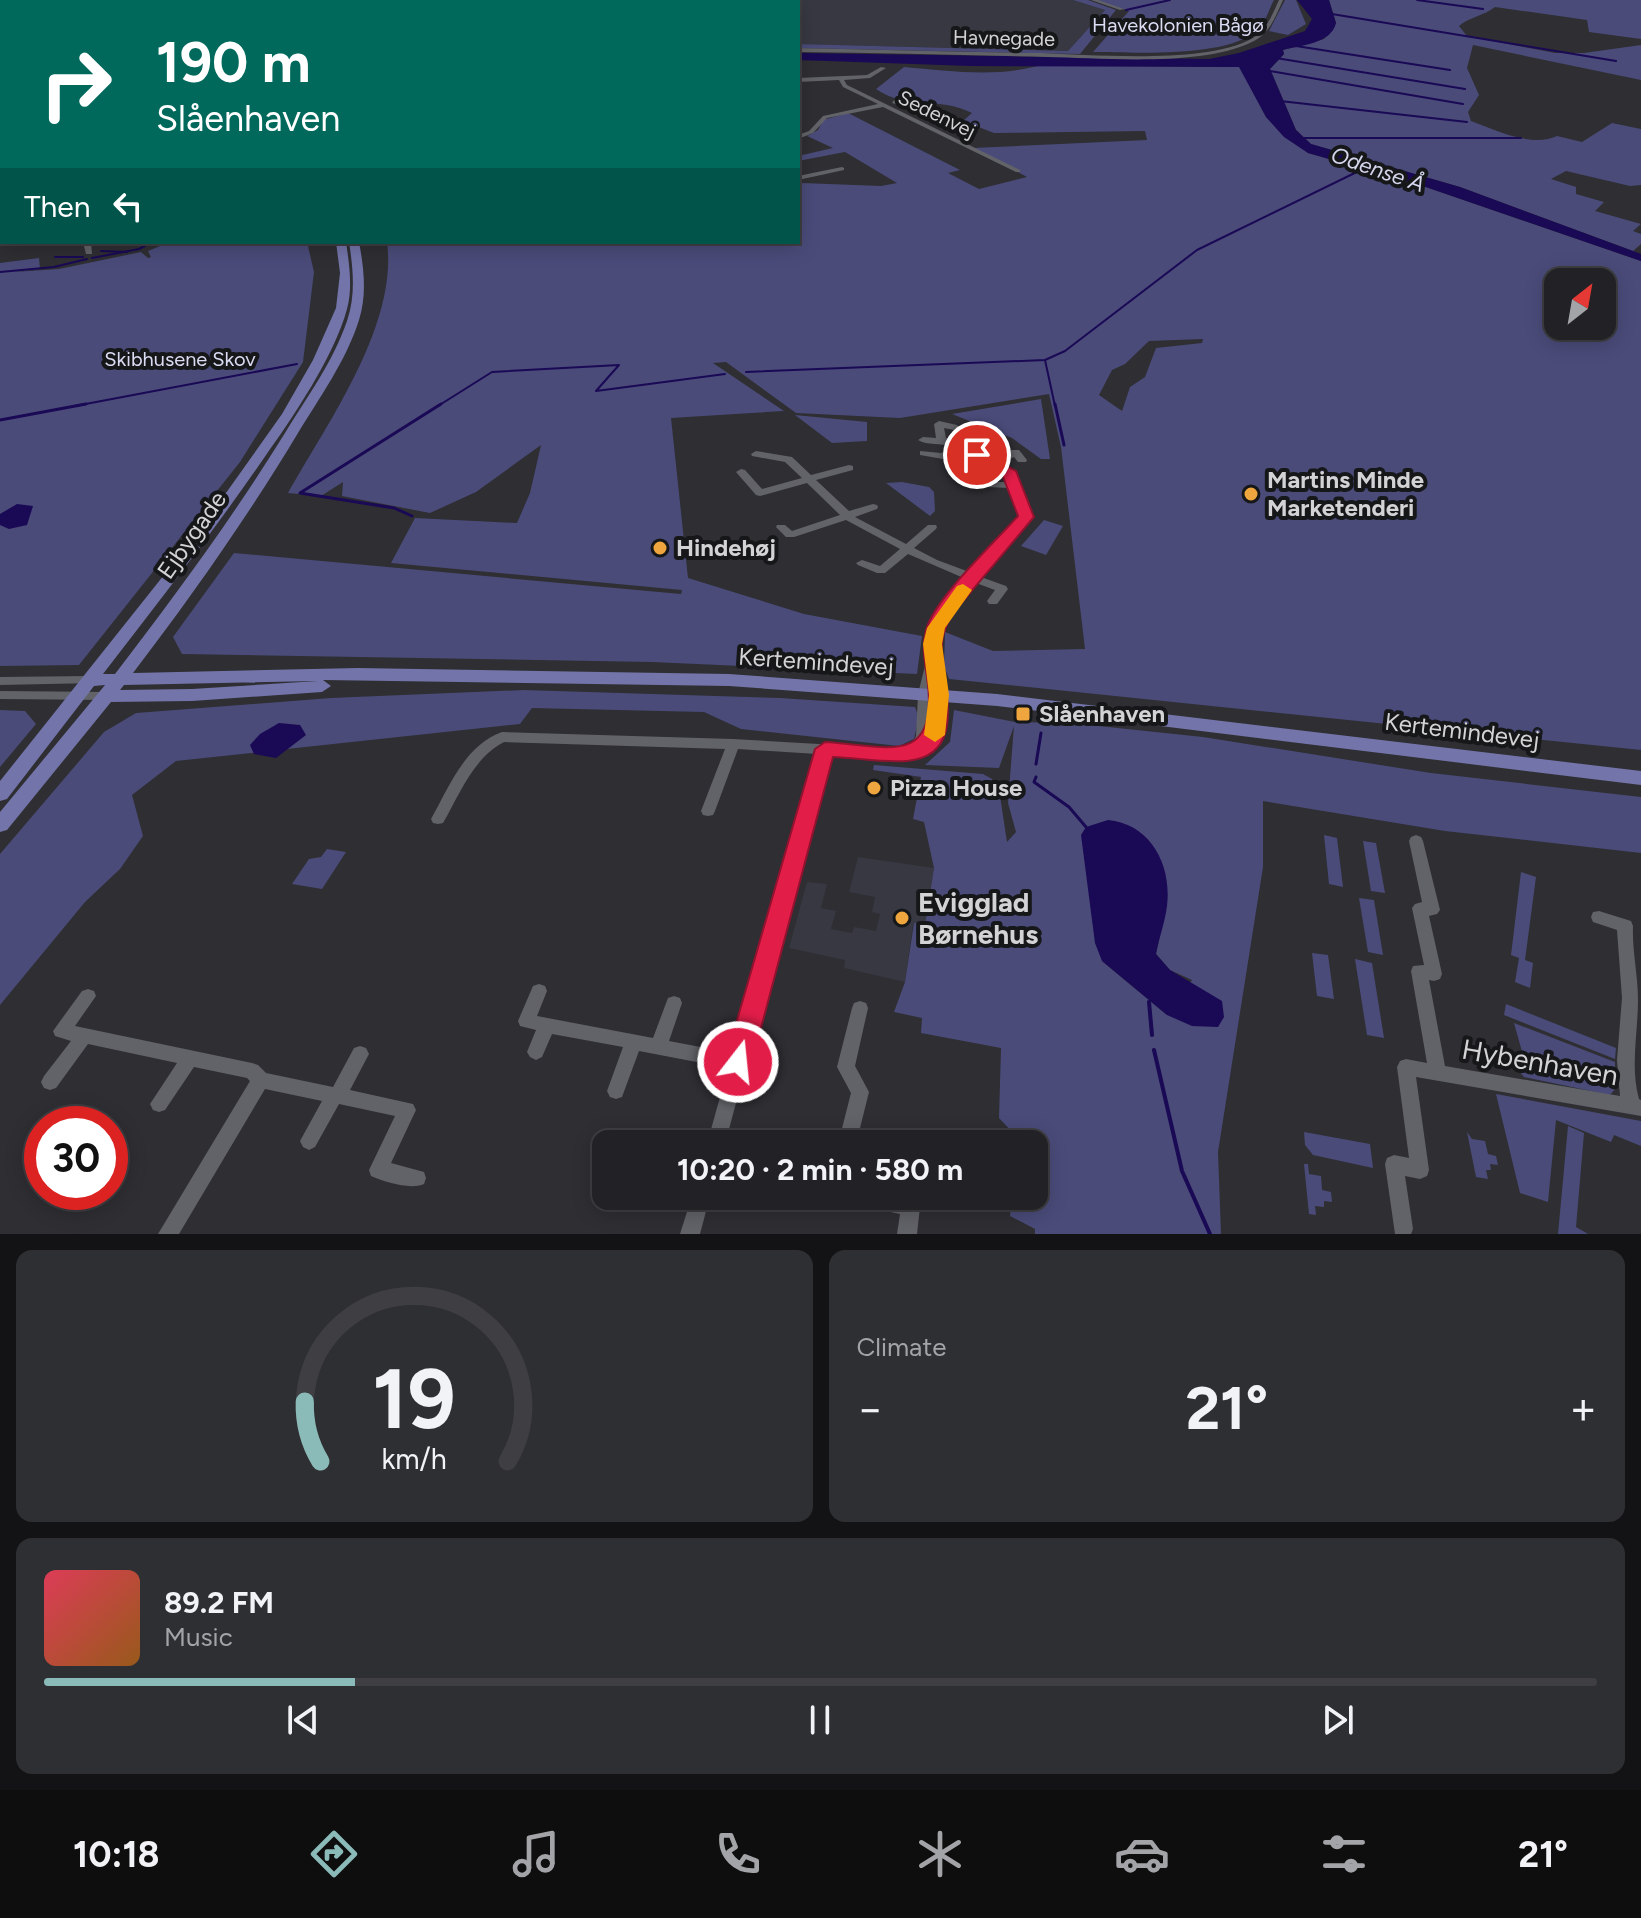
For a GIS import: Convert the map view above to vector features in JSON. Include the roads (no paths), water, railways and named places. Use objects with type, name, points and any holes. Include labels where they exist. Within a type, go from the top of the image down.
[{"type":"main road","name":"Ejbygade","points":[[0,794],[254,468],[335,329],[345,291],[341,244]]},
{"type":"main road","name":"Ejbygade","points":[[0,825],[108,696],[264,477],[337,355],[353,320],[360,270],[354,244]]},
{"type":"main road","name":"Kertemindevej","points":[[91,680],[358,674],[729,680],[931,694],[1635,777]]},
{"type":"main road","name":"Kertemindevej","points":[[108,696],[192,695],[432,677]]},
{"type":"street","points":[[1093,0],[1122,9]]},
{"type":"street","name":"Havnegade","points":[[800,50],[1136,57],[1192,54],[1231,47],[1257,37],[1266,31],[1281,0]]},
{"type":"street","points":[[800,80],[868,77],[881,69],[858,69]]},
{"type":"street","points":[[840,77],[845,86],[882,104]]},
{"type":"street","name":"Sedenvej","points":[[882,104],[897,102],[919,109]]},
{"type":"street","points":[[800,136],[811,132],[825,117],[882,104]]},
{"type":"street","name":"Sedenvej","points":[[882,104],[1018,171]]},
{"type":"street","points":[[801,179],[838,171]]},
{"type":"street","points":[[87,244],[89,252]]},
{"type":"street","points":[[941,441],[939,424],[954,427]]},
{"type":"street","points":[[438,819],[478,753],[487,743],[502,737],[733,744],[908,754],[928,744],[937,732],[931,694],[936,628],[945,611],[1026,517],[1022,499],[1015,494],[1010,474],[997,468],[996,463],[941,441],[923,440]]},
{"type":"street","points":[[924,453],[943,456],[959,447]]},
{"type":"street","points":[[996,463],[1015,452],[1022,460]]},
{"type":"street","points":[[756,454],[788,459],[812,478],[847,515],[907,548],[1002,589],[993,601]]},
{"type":"street","points":[[741,472],[760,493],[849,468]]},
{"type":"street","points":[[981,476],[991,485],[1013,485]]},
{"type":"street","points":[[781,527],[790,535],[873,507]]},
{"type":"street","points":[[862,563],[881,571],[932,527]]},
{"type":"street","points":[[0,681],[91,680]]},
{"type":"street","points":[[0,695],[108,696]]},
{"type":"street","points":[[708,811],[733,744]]},
{"type":"street","points":[[720,1130],[825,749]]},
{"type":"street","name":"Hybenhaven","points":[[1416,841],[1432,910],[1420,908],[1434,974],[1419,971],[1438,1073]]},
{"type":"street","name":"Hybenhaven","points":[[1599,917],[1625,926],[1624,961],[1629,982],[1625,1088],[1636,1107]]},
{"type":"street","points":[[539,991],[526,1021],[738,1062]]},
{"type":"street","points":[[88,996],[61,1031],[252,1071],[261,1080],[407,1110],[378,1170],[417,1178]]},
{"type":"street","points":[[659,1046],[674,1003]]},
{"type":"street","points":[[850,1130],[860,1092],[846,1067],[860,1008]]},
{"type":"street","points":[[536,1052],[547,1025]]},
{"type":"street","points":[[50,1082],[84,1036]]},
{"type":"street","points":[[616,1091],[634,1041]]},
{"type":"street","points":[[309,1141],[360,1054]]},
{"type":"street","points":[[159,1104],[190,1058]]},
{"type":"street","name":"Hybenhaven","points":[[1403,1229],[1394,1164],[1420,1170],[1406,1067],[1636,1107]]},
{"type":"street","points":[[168,1234],[261,1080]]},
{"type":"street","points":[[690,1234],[697,1210]]},
{"type":"street","points":[[907,1234],[910,1210]]},
{"type":"water","name":"Odense Å","points":[[1297,0],[1329,0],[1336,23],[1333,30],[1322,39],[1283,50],[1284,54],[1270,69],[1296,130],[1311,144],[1460,187],[1641,254],[1641,261],[1417,184],[1308,153],[1284,137],[1266,117],[1239,67],[971,66],[800,60],[800,53],[1209,59],[1239,53],[1305,31],[1312,19]]},
{"type":"water","points":[[17,504],[33,506],[27,525],[9,529],[0,525],[0,514]]},
{"type":"water","points":[[279,723],[300,725],[306,735],[276,758],[254,754],[250,745],[260,734]]},
{"type":"water","points":[[1108,820],[1136,829],[1162,861],[1168,890],[1156,954],[1170,970],[1222,1001],[1224,1017],[1218,1027],[1192,1026],[1167,1015],[1102,961],[1095,943],[1081,835],[1086,827]]},
{"type":"waterway","points":[[1126,10],[1170,0]]},
{"type":"waterway","points":[[1417,0],[1483,9]]},
{"type":"waterway","points":[[1332,14],[1616,61]]},
{"type":"waterway","points":[[1296,46],[1450,70]]},
{"type":"waterway","points":[[1276,58],[1465,89]]},
{"type":"waterway","points":[[1270,71],[1463,104]]},
{"type":"waterway","points":[[1280,101],[1467,122]]},
{"type":"waterway","name":"Odense Å","points":[[1301,138],[1521,138]]},
{"type":"waterway","name":"Odense Å","points":[[1045,360],[1065,351],[1197,250],[1367,167]]},
{"type":"waterway","points":[[124,252],[148,244]]},
{"type":"waterway","points":[[101,251],[124,252]]},
{"type":"waterway","points":[[92,258],[124,252]]},
{"type":"waterway","points":[[55,257],[83,257]]},
{"type":"waterway","points":[[0,272],[54,267],[87,259]]},
{"type":"waterway","points":[[746,372],[1045,360]]},
{"type":"waterway","points":[[1045,360],[1055,406]]},
{"type":"waterway","points":[[75,406],[297,364]]},
{"type":"waterway","points":[[438,406],[492,372],[619,365],[596,391],[725,374]]},
{"type":"waterway","points":[[0,420],[86,404]]},
{"type":"waterway","points":[[412,516],[394,508],[300,493],[441,404]]},
{"type":"waterway","points":[[1055,404],[1064,445]]},
{"type":"waterway","points":[[1036,764],[1041,733]]},
{"type":"waterway","points":[[1036,777],[1034,782],[1069,807],[1086,827]]},
{"type":"waterway","points":[[1149,1002],[1152,1035]]},
{"type":"waterway","points":[[1154,1050],[1182,1171],[1210,1234]]},
{"type":"place","name":"Martins Minde Marketenderi","points":[[1251,494]]},
{"type":"place","name":"Hindehøj","points":[[660,548]]},
{"type":"place","name":"Slåenhaven","points":[[1023,714]]},
{"type":"place","name":"Pizza House","points":[[874,788]]},
{"type":"place","name":"Evigglad Børnehus","points":[[902,918]]},
{"type":"park label","name":"Havekolonien Bågø","points":[[1178,25]]},
{"type":"park label","name":"Skibhusene Skov","points":[[180,359]]}]
